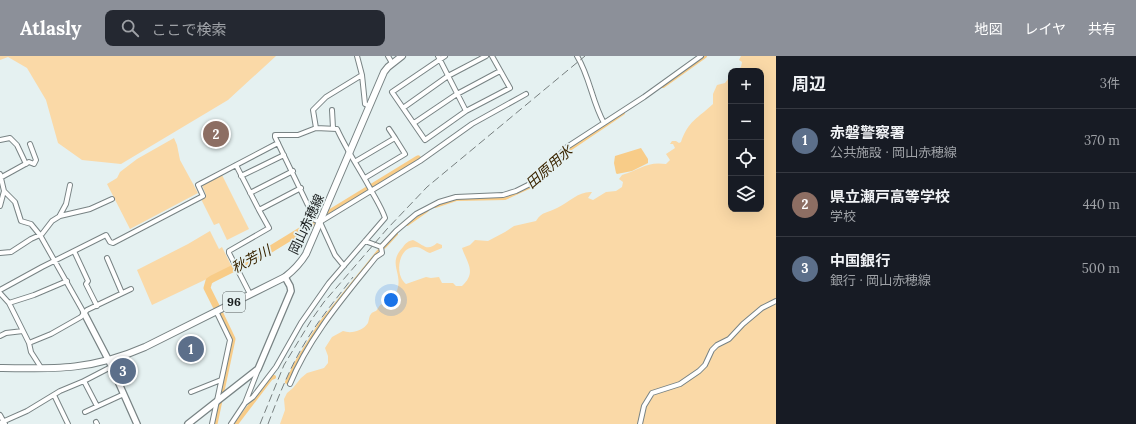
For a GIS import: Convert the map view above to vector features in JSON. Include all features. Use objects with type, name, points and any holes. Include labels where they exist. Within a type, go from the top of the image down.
[{"type":"main road","name":"岡山赤穂線","points":[[0,368],[71,368],[110,364],[285,277],[297,267],[302,260],[320,222],[384,72],[392,63],[402,56]]},
{"type":"street","points":[[357,56],[362,75],[365,104],[369,106]]},
{"type":"street","points":[[388,56],[392,63]]},
{"type":"street","points":[[445,56],[439,58],[392,92],[425,140],[466,112],[510,88],[492,56]]},
{"type":"street","points":[[403,108],[448,76],[486,56]]},
{"type":"street","points":[[577,56],[582,64],[598,111],[604,123]]},
{"type":"street","points":[[381,247],[396,231],[416,214],[439,202],[456,197],[502,196],[528,185],[535,180],[567,147],[644,97],[701,56]]},
{"type":"street","points":[[439,58],[466,112]]},
{"type":"street","points":[[414,123],[457,94],[500,71]]},
{"type":"street","points":[[316,128],[313,110],[326,97],[362,75]]},
{"type":"street","points":[[320,222],[420,161],[472,124],[526,94]]},
{"type":"street","points":[[332,110],[333,128]]},
{"type":"street","points":[[245,403],[254,397],[276,367],[301,323],[330,283],[385,218],[356,161],[345,146],[337,128],[316,128],[298,135],[275,135],[315,220],[320,222],[335,255],[344,266]]},
{"type":"street","points":[[365,178],[405,154],[389,128]]},
{"type":"street","points":[[0,140],[10,138],[17,146],[26,164]]},
{"type":"street","points":[[356,161],[395,138]]},
{"type":"street","points":[[40,369],[40,366],[31,352],[29,342],[9,303],[0,292],[106,235],[110,242],[113,242],[203,196],[198,185],[278,143]]},
{"type":"street","points":[[30,144],[36,160],[34,164],[29,162],[0,177],[4,191],[14,202],[21,221],[30,224],[40,235],[56,261],[110,364],[138,424]]},
{"type":"street","points":[[241,176],[284,155]]},
{"type":"street","points":[[236,165],[269,228],[229,251],[250,294]]},
{"type":"street","points":[[250,193],[292,171]]},
{"type":"street","points":[[0,253],[11,252],[46,230],[64,210],[70,185]]},
{"type":"street","points":[[259,210],[301,188]]},
{"type":"street","points":[[0,206],[4,191]]},
{"type":"street","points":[[60,216],[90,209],[112,199]]},
{"type":"street","points":[[365,241],[381,247]]},
{"type":"street","points":[[290,384],[300,362],[317,334],[376,257],[382,253],[381,247]]},
{"type":"street","points":[[74,251],[88,281],[86,284],[97,306]]},
{"type":"street","points":[[340,262],[353,254]]},
{"type":"street","points":[[107,258],[122,293]]},
{"type":"street","points":[[232,424],[245,403],[290,291],[290,286],[285,277]]},
{"type":"street","points":[[9,303],[34,295],[67,281]]},
{"type":"street","points":[[29,342],[51,334],[81,317],[84,313],[132,289]]},
{"type":"street","points":[[640,424],[644,406],[652,393],[680,384],[699,371],[705,365],[712,350],[717,345],[730,339],[742,324],[762,308],[776,301]]},
{"type":"street","points":[[212,424],[220,399],[221,380],[230,340],[216,311]]},
{"type":"street","points":[[0,336],[6,333],[23,330]]},
{"type":"street","points":[[0,414],[3,423],[54,395],[84,381],[110,364]]},
{"type":"street","points":[[188,424],[258,370]]},
{"type":"street","points":[[191,392],[221,380]]},
{"type":"street","points":[[84,381],[97,406]]},
{"type":"street","points":[[85,412],[124,394]]},
{"type":"street","points":[[54,395],[68,424]]},
{"type":"shaded area","points":[[0,56],[276,56],[228,100],[121,164],[82,160],[58,143],[46,100],[27,68],[8,57],[0,60]]},
{"type":"shaded area","points":[[741,56],[776,56],[776,424],[280,424],[285,410],[284,399],[287,393],[307,373],[324,368],[328,363],[328,356],[325,348],[332,337],[343,331],[353,332],[366,326],[371,313],[376,311],[379,306],[392,299],[395,295],[398,286],[396,259],[398,253],[407,242],[413,240],[425,247],[434,246],[437,243],[442,245],[442,248],[430,253],[416,247],[405,251],[399,268],[402,280],[406,284],[426,277],[439,277],[442,283],[453,283],[456,286],[462,286],[467,281],[470,267],[462,248],[470,245],[475,240],[488,241],[514,226],[536,221],[543,214],[583,193],[592,192],[588,198],[593,200],[606,192],[616,191],[622,187],[623,182],[619,179],[622,175],[648,165],[659,163],[666,164],[670,160],[666,154],[675,148],[673,144],[670,144],[672,141],[679,143],[681,142],[690,124],[713,104],[713,94],[717,85],[725,83],[728,79],[728,212],[764,212],[764,68],[740,68],[742,62],[739,60]]},
{"type":"shaded area","points":[[174,138],[180,160],[198,193],[130,229],[107,184],[117,178],[120,172],[137,159]]},
{"type":"shaded area","points":[[641,148],[648,159],[648,163],[632,171],[617,174],[614,163],[615,156]]},
{"type":"shaded area","points":[[222,175],[249,229],[227,240],[219,223],[214,225],[201,199],[206,195],[202,185]]},
{"type":"shaded area","points":[[210,231],[219,249],[222,247],[232,267],[152,305],[137,270]]},
{"type":"waterway","name":"田原用水","points":[[663,86],[705,56]]},
{"type":"waterway","name":"田原用水","points":[[562,154],[623,113]]},
{"type":"waterway","name":"秋芳川","points":[[325,216],[418,159]]},
{"type":"waterway","name":"田原用水","points":[[534,183],[540,179],[549,168]]},
{"type":"waterway","name":"田原用水","points":[[435,206],[456,199],[505,198],[529,187]]},
{"type":"waterway","name":"田原用水","points":[[407,224],[427,210]]},
{"type":"waterway","name":"秋芳川","points":[[216,306],[207,288],[209,281],[266,252],[315,222]]},
{"type":"waterway","name":"田原用水","points":[[384,247],[396,234]]},
{"type":"waterway","name":"田原用水","points":[[287,382],[298,360],[321,323],[379,251]]},
{"type":"waterway","name":"秋芳川","points":[[214,424],[232,339],[220,314]]},
{"type":"waterway","name":"田原用水","points":[[236,424],[271,378],[274,377]]},
{"type":"railway","points":[[260,424],[284,365],[312,319],[324,302],[387,229],[427,187],[585,56]]},
{"type":"railway","points":[[268,424],[285,381],[300,351],[317,324],[353,277]]},
{"type":"place","name":"県立瀬戸高等学校","points":[[216,134]]},
{"type":"place","name":"赤磐警察署","points":[[191,349]]},
{"type":"place","name":"中国銀行","points":[[123,371]]}]
